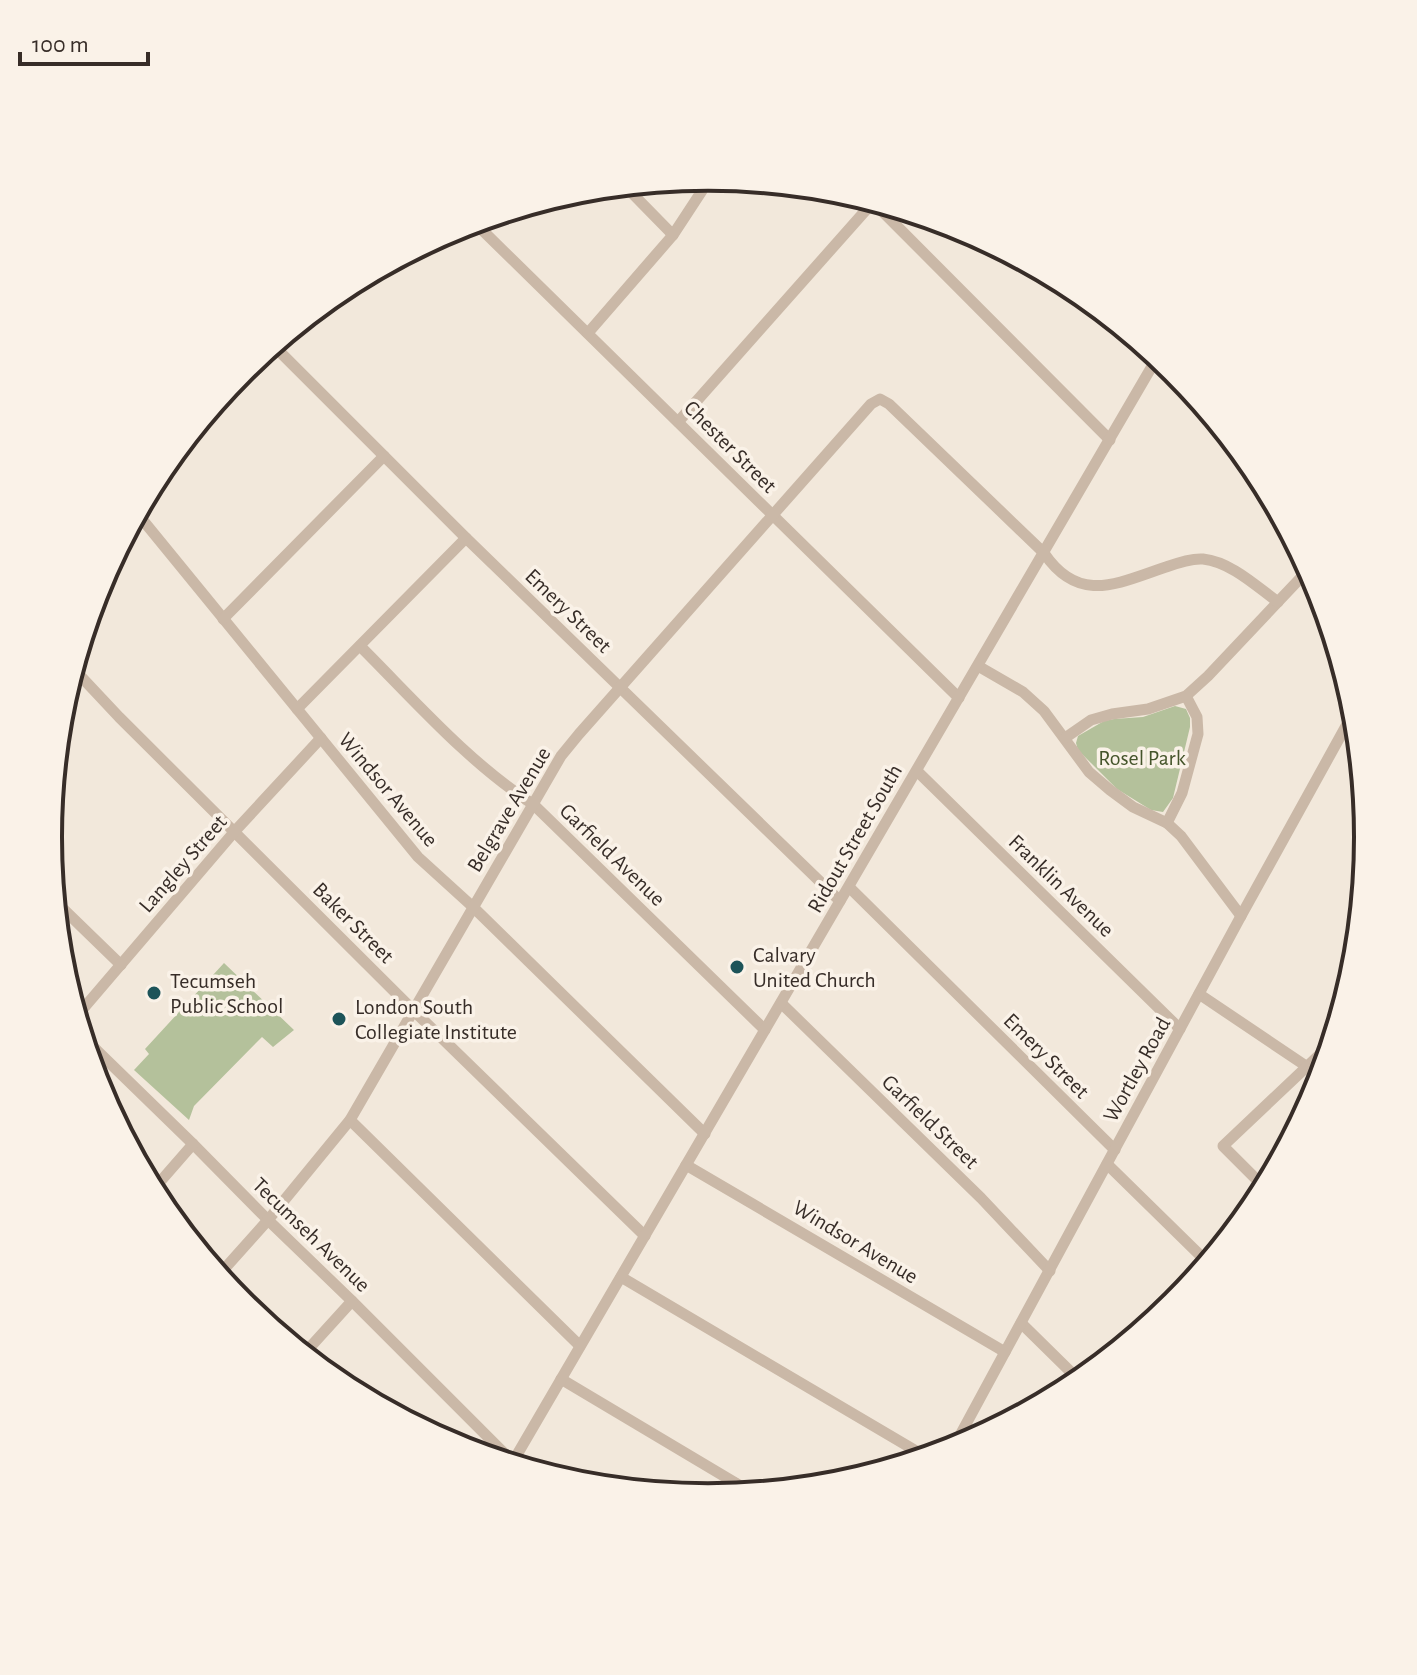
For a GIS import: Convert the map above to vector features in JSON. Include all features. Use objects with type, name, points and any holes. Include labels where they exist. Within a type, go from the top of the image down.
[{"type":"street","points":[[588,333],[673,235],[702,191]]},
{"type":"street","points":[[635,196],[673,235]]},
{"type":"street","points":[[678,422],[866,210]]},
{"type":"street","points":[[887,216],[1110,440]]},
{"type":"street","name":"Chester Street","points":[[484,231],[959,698]]},
{"type":"street","name":"Emery Street","points":[[280,352],[466,538],[840,901]]},
{"type":"street","name":"Ridout Street South","points":[[517,1455],[1152,367]]},
{"type":"street","name":"Belgrave Avenue","points":[[225,1268],[350,1120],[561,756],[871,404],[880,399],[889,404],[1044,553]]},
{"type":"street","points":[[223,619],[384,456]]},
{"type":"street","name":"Windsor Avenue","points":[[145,522],[418,857],[705,1134]]},
{"type":"street","points":[[297,709],[466,538]]},
{"type":"street","points":[[1044,553],[1064,576],[1084,585],[1109,586],[1182,562],[1201,559],[1242,575],[1278,602]]},
{"type":"street","points":[[1065,738],[1091,720],[1148,709],[1186,696],[1300,578]]},
{"type":"street","name":"Garfield Avenue","points":[[360,646],[474,760],[534,805],[765,1030]]},
{"type":"street","points":[[978,666],[1023,692],[1044,711],[1089,772],[1110,790],[1133,807],[1167,823],[1181,836],[1241,916]]},
{"type":"street","name":"Baker Street","points":[[82,678],[414,1011],[645,1236]]},
{"type":"street","points":[[1167,823],[1182,793],[1198,734],[1197,717],[1186,696]]},
{"type":"street","name":"Wortley Road","points":[[962,1432],[1345,727]]},
{"type":"street","name":"Langley Street","points":[[85,1007],[235,831],[321,738]]},
{"type":"street","name":"Franklin Avenue","points":[[917,771],[1180,1029]]},
{"type":"street","name":"Emery Street","points":[[849,887],[1115,1150]]},
{"type":"street","points":[[67,912],[121,965]]},
{"type":"street","points":[[1199,994],[1311,1071]]},
{"type":"street","name":"Garfield Street","points":[[781,1003],[981,1198],[1050,1271]]},
{"type":"street","name":"Tecumseh Avenue","points":[[99,1052],[498,1449]]},
{"type":"street","points":[[1257,1180],[1223,1146],[1317,1056]]},
{"type":"street","points":[[350,1120],[580,1346]]},
{"type":"street","points":[[161,1181],[193,1144]]},
{"type":"street","points":[[1107,1164],[1201,1256]]},
{"type":"street","name":"Windsor Avenue","points":[[686,1165],[1005,1352]]},
{"type":"street","points":[[621,1277],[915,1450]]},
{"type":"street","points":[[311,1347],[352,1301]]},
{"type":"street","points":[[1021,1323],[1071,1373]]},
{"type":"street","points":[[561,1379],[735,1483]]},
{"type":"green space","name":"Rosel Park","points":[[1175,706],[1186,709],[1190,727],[1173,798],[1163,812],[1151,810],[1117,789],[1078,750],[1076,743],[1078,736],[1104,721],[1143,717]]},
{"type":"green space","points":[[224,963],[294,1030],[273,1047],[262,1037],[194,1106],[189,1120],[134,1070],[149,1054],[145,1049]]},
{"type":"place","name":"Calvary United Church","points":[[737,967]]},
{"type":"place","name":"Tecumseh Public School","points":[[154,993]]},
{"type":"place","name":"London South Collegiate Institute","points":[[339,1019]]}]
